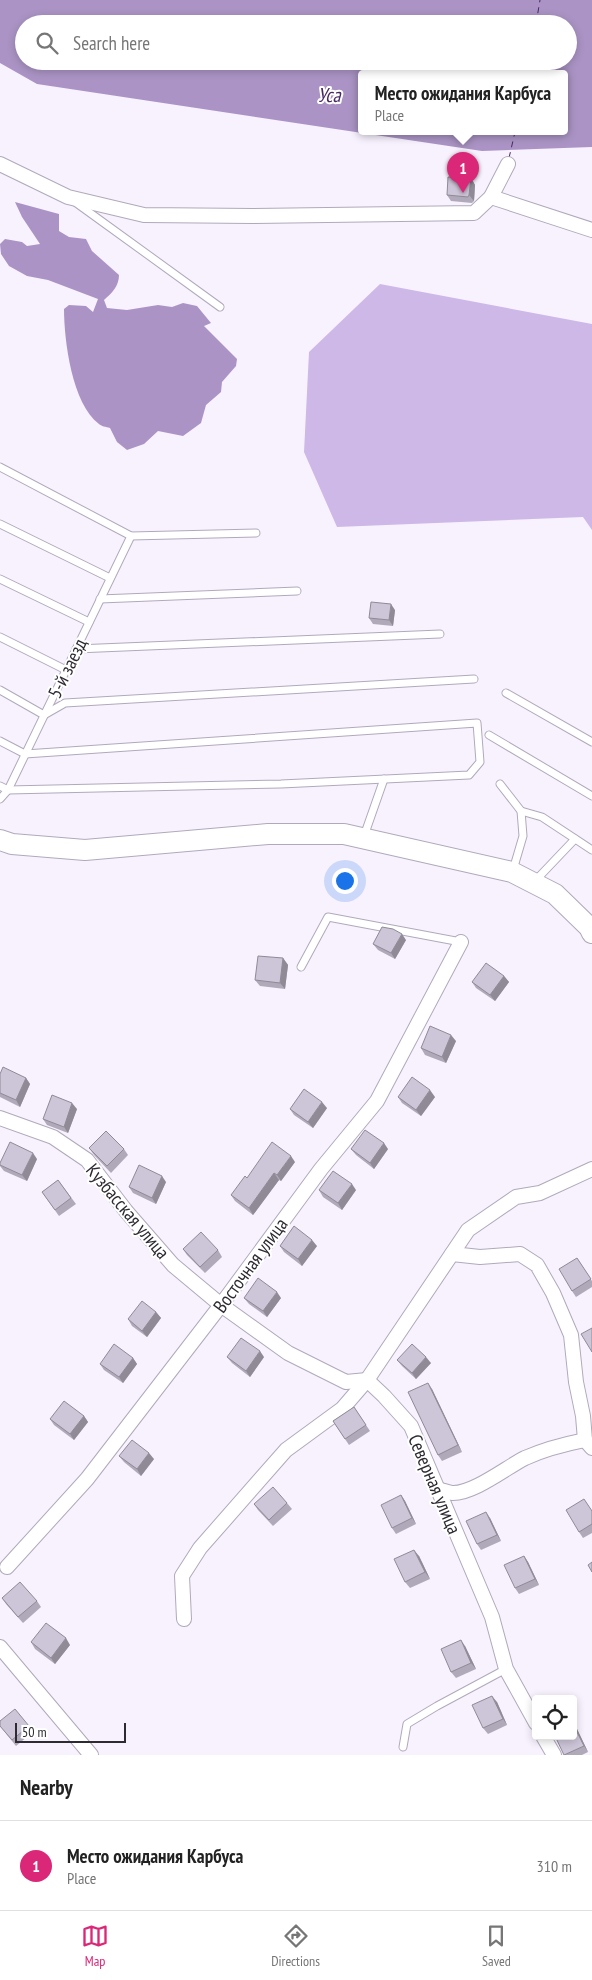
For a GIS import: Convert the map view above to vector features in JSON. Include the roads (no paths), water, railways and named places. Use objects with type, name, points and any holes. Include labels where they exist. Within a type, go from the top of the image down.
[{"type":"street","points":[[0,164],[68,197],[144,215],[253,216],[474,213],[491,197],[508,164]]},
{"type":"street","points":[[491,197],[592,230]]},
{"type":"street","points":[[6,842],[85,850],[268,834],[344,834],[512,872],[555,894],[590,930]]},
{"type":"street","name":"Восточная улица","points":[[7,1566],[86,1479],[221,1305],[321,1169],[377,1101],[461,942]]},
{"type":"street","name":"Кузбасская улица","points":[[0,1118],[53,1137],[87,1160],[126,1211],[173,1265],[221,1305],[288,1353],[346,1382],[367,1380]]},
{"type":"street","points":[[184,1619],[182,1576],[200,1548],[286,1450],[342,1409],[367,1380],[468,1230],[516,1197],[540,1193],[592,1169]]},
{"type":"street","points":[[437,1489],[453,1493],[496,1476],[524,1458],[554,1447],[589,1444],[576,1382],[571,1335],[537,1264],[520,1254],[480,1257],[452,1254]]},
{"type":"street","name":"Северная улица","points":[[367,1380],[411,1426],[492,1617],[506,1669],[532,1716]]},
{"type":"street","points":[[0,1647],[91,1755]]},
{"type":"street","points":[[545,1740],[554,1755]]},
{"type":"lane","points":[[68,197],[220,307]]},
{"type":"lane","points":[[0,467],[130,536],[256,532]]},
{"type":"lane","points":[[0,524],[110,578]]},
{"type":"lane","name":"5-й заезд","points":[[0,799],[8,790],[130,536]]},
{"type":"lane","points":[[0,579],[89,622]]},
{"type":"lane","points":[[100,599],[297,591]]},
{"type":"lane","points":[[76,649],[440,634]]},
{"type":"lane","points":[[0,637],[66,670]]},
{"type":"lane","points":[[0,690],[44,714],[65,703],[474,679]]},
{"type":"lane","points":[[506,693],[592,742]]},
{"type":"lane","points":[[0,741],[25,754],[477,723],[480,762],[469,775],[281,784],[8,790],[0,786]]},
{"type":"lane","points":[[489,735],[592,796]]},
{"type":"lane","points":[[364,838],[384,779]]},
{"type":"lane","points":[[500,784],[521,812],[524,836],[512,872]]},
{"type":"lane","points":[[521,812],[542,817],[592,850]]},
{"type":"lane","points":[[533,883],[575,839]]},
{"type":"lane","points":[[301,967],[328,917],[461,942]]},
{"type":"lane","points":[[403,1747],[407,1724],[506,1669]]},
{"type":"water","name":"Уса","points":[[0,0],[592,0],[592,147],[482,151],[376,135],[568,135],[568,70],[577,70],[577,15],[15,15],[15,70],[358,70],[358,132],[37,84],[0,63]]},
{"type":"water","points":[[15,202],[59,214],[59,231],[69,237],[86,239],[92,251],[119,275],[116,286],[104,300],[107,308],[127,310],[158,305],[172,307],[183,303],[197,306],[211,323],[204,326],[237,359],[236,366],[222,382],[221,392],[206,405],[201,423],[183,436],[158,431],[144,444],[127,450],[117,442],[110,428],[100,425],[90,415],[82,402],[71,371],[64,309],[69,305],[86,306],[93,312],[98,299],[48,280],[27,276],[9,266],[1,254],[0,244],[5,239],[22,242],[27,246],[40,244],[22,217]]},
{"type":"place","name":"Место ожидания Карбуса","points":[[463,193]]}]
